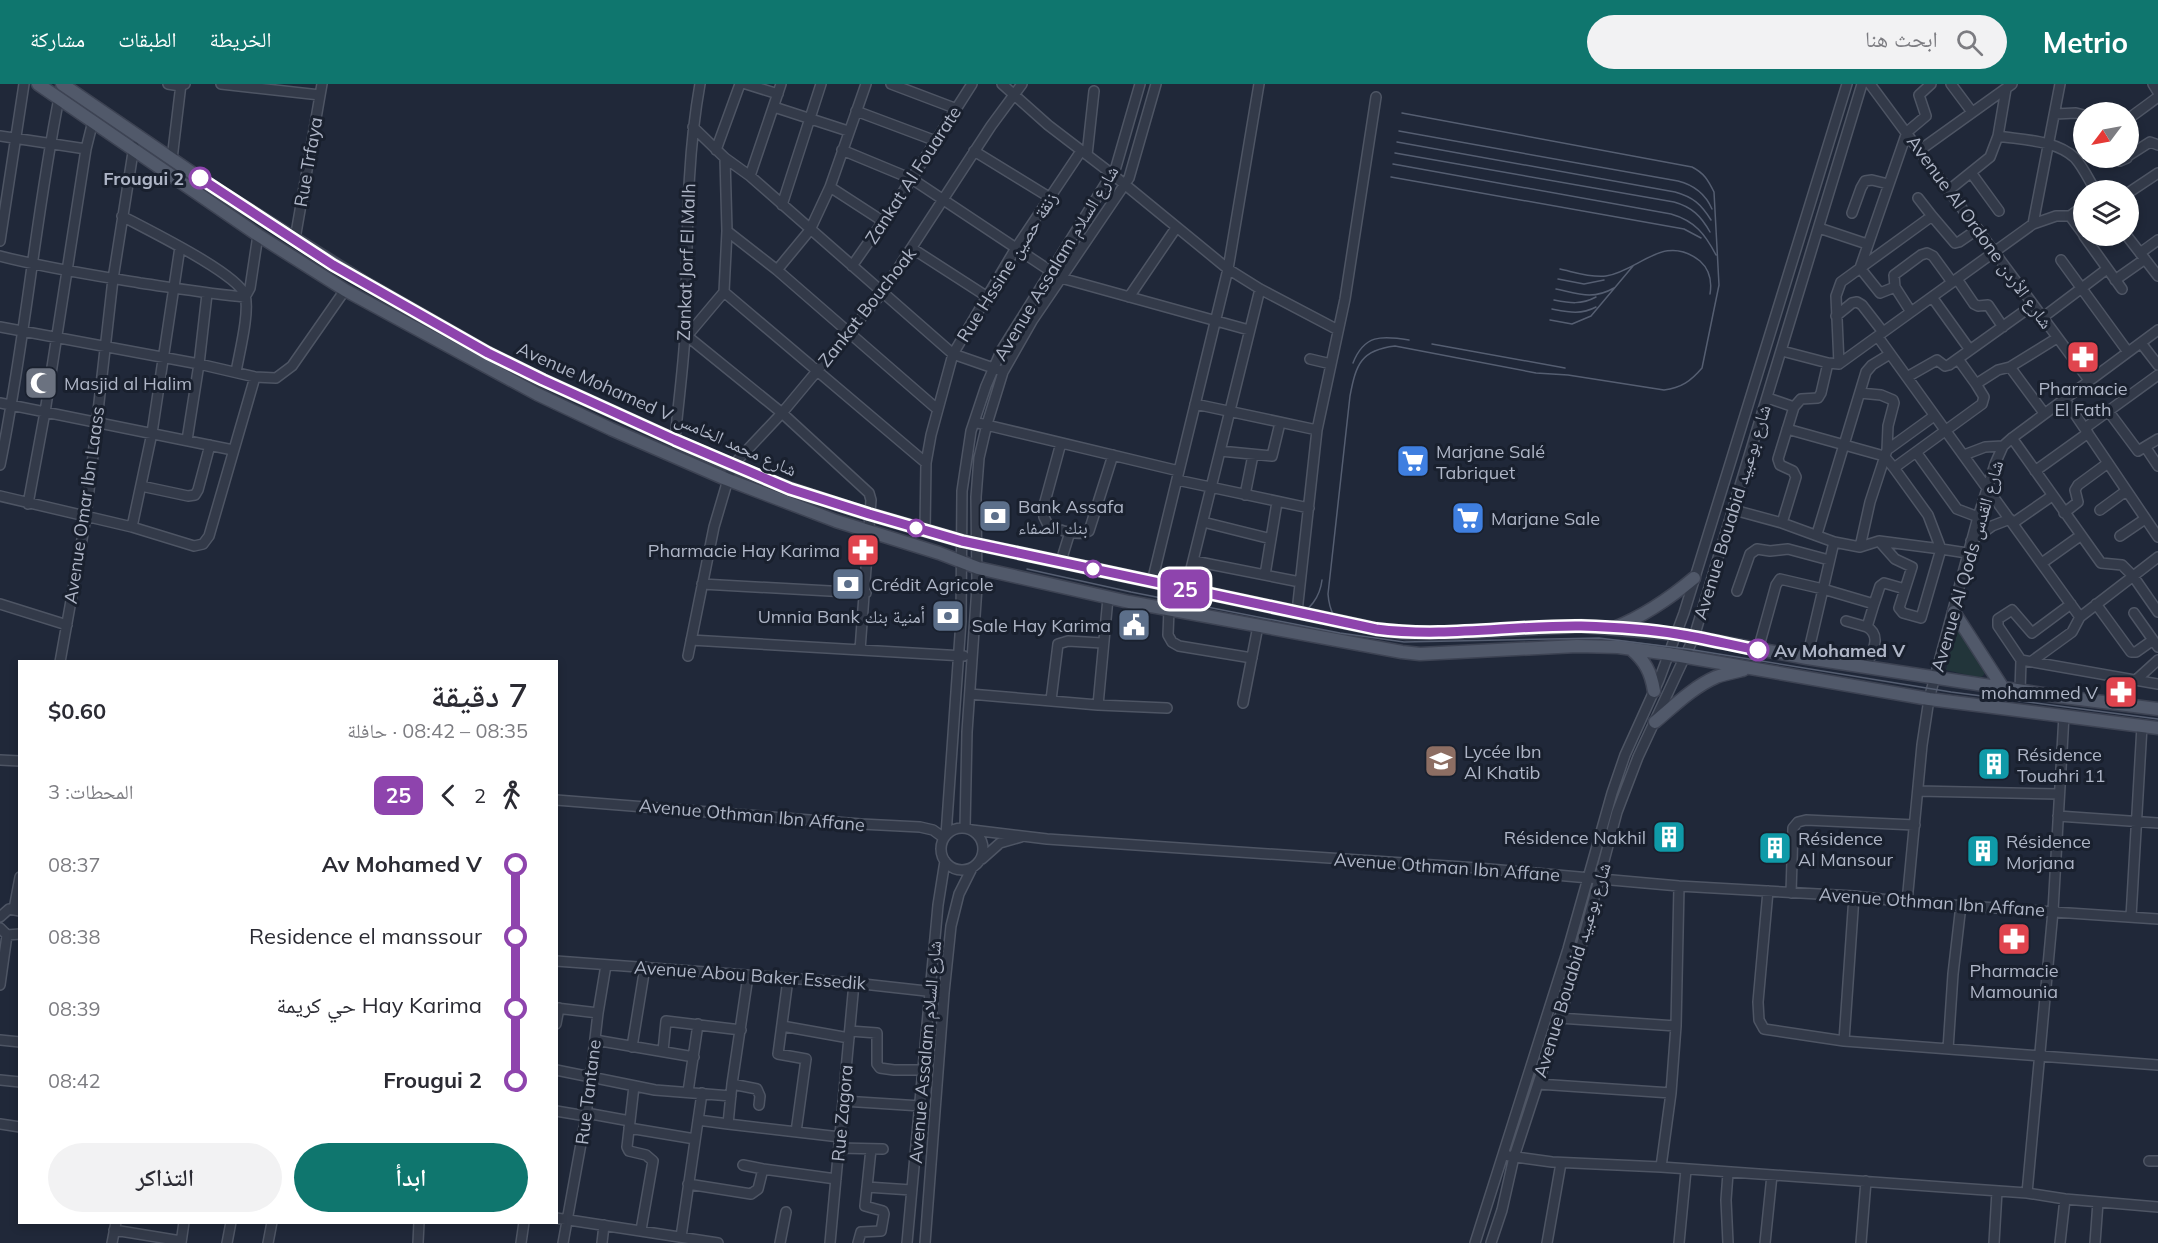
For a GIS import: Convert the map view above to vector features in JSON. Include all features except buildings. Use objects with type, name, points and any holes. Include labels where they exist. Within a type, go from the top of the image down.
[{"type":"main road","name":"Avenue Mohamed V شارع محمد الخامس","points":[[38,84],[258,235],[345,291],[537,394],[726,479],[806,510],[978,568],[1108,598],[1380,649],[1420,654],[1589,645],[1631,649],[1929,699],[2158,728]]},
{"type":"main road","name":"Avenue Mohamed V شارع محمد الخامس","points":[[62,84],[333,265],[488,353],[675,440],[790,489],[926,531],[962,541],[1349,625],[1407,633],[1456,633],[1581,626],[1677,634],[1758,650],[1935,678],[2158,709]]},
{"type":"main road","points":[[1611,629],[1658,606],[1694,578]]},
{"type":"main road","points":[[1954,612],[2003,688]]},
{"type":"main road","points":[[1631,649],[1640,656],[1649,669],[1654,691]]},
{"type":"main road","points":[[1655,722],[1693,690],[1716,677],[1751,668]]},
{"type":"street","points":[[0,241],[24,84]]},
{"type":"street","points":[[168,84],[182,85],[172,159]]},
{"type":"street","points":[[223,84],[261,86],[320,95]]},
{"type":"street","name":"Rue Trfaya","points":[[295,239],[322,84]]},
{"type":"street","name":"Zankat Jorf El Malh","points":[[675,440],[686,337],[686,216],[699,84]]},
{"type":"street","points":[[716,150],[740,84]]},
{"type":"street","points":[[746,84],[780,89],[750,176]]},
{"type":"street","points":[[782,205],[821,84]]},
{"type":"street","points":[[777,270],[810,230],[830,188],[866,84]]},
{"type":"street","points":[[891,84],[957,109]]},
{"type":"street","name":"Zankat Al Fouarate","points":[[852,266],[884,222],[972,84]]},
{"type":"street","points":[[1002,84],[1048,125],[1228,269],[1260,289],[1338,330]]},
{"type":"street","name":"Zankat Bouchoak","points":[[688,656],[714,527],[726,479],[732,465],[782,413],[882,293],[913,249],[974,151],[1022,84]]},
{"type":"street","name":"Avenue Assalam شارع السلام","points":[[945,837],[959,656],[962,491],[968,442],[993,368],[1007,341],[1112,174],[1121,155],[1140,84]]},
{"type":"street","name":"Avenue Assalam شارع السلام","points":[[968,829],[965,772],[978,568],[977,475],[987,424],[1003,372],[1032,321],[1125,185],[1134,162],[1156,84]]},
{"type":"street","points":[[1152,582],[1228,269],[1259,84]]},
{"type":"street","name":"Avenue Bouabid شارع بوعبيد","points":[[1475,1243],[1625,755],[1677,634],[1723,491],[1847,84]]},
{"type":"street","name":"Avenue Bouabid شارع بوعبيد","points":[[1491,1243],[1502,1210],[1514,1157],[1559,1018],[1625,787],[1694,637],[1819,228],[1869,84]]},
{"type":"street","name":"Avenue Al Ordone شارع الأردن","points":[[1869,84],[1907,132],[2089,380]]},
{"type":"street","points":[[1860,268],[1907,132],[1924,118],[1925,111],[1919,95],[1931,84]]},
{"type":"street","points":[[1951,84],[1972,112]]},
{"type":"street","points":[[2033,224],[2060,84]]},
{"type":"street","points":[[2153,84],[2158,92]]},
{"type":"street","points":[[1920,150],[2009,86]]},
{"type":"street","points":[[1949,190],[1972,174],[1990,157],[1998,136],[2009,86]]},
{"type":"street","points":[[1084,153],[1094,91]]},
{"type":"street","points":[[1297,612],[1317,430],[1345,299],[1376,97]]},
{"type":"street","points":[[2139,111],[2158,97]]},
{"type":"street","points":[[0,465],[12,405],[50,143],[59,98]]},
{"type":"street","points":[[774,107],[848,131]]},
{"type":"street","points":[[856,111],[936,141]]},
{"type":"street","points":[[2055,114],[2073,113]]},
{"type":"street","points":[[28,504],[45,412],[86,148],[93,122]]},
{"type":"street","points":[[693,127],[725,158],[750,176],[953,354],[1003,372]]},
{"type":"street","name":"Avenue Omar Ibn Laass","points":[[60,660],[86,517],[113,279],[137,135]]},
{"type":"street","points":[[0,136],[86,148]]},
{"type":"street","points":[[1998,136],[2048,144],[2073,156]]},
{"type":"street","points":[[2139,149],[2154,141],[2158,145]]},
{"type":"street","points":[[842,150],[912,179],[1061,278],[1250,330]]},
{"type":"street","points":[[974,151],[1049,197]]},
{"type":"street","name":"Rue Hssine زنقة حصين","points":[[926,531],[926,463],[937,409],[953,354],[986,296],[1049,197],[1084,153]]},
{"type":"street","points":[[725,158],[727,231],[724,292],[686,337],[782,413],[866,489],[871,500],[866,593],[860,650]]},
{"type":"street","points":[[2139,186],[2158,173]]},
{"type":"street","points":[[1972,174],[1999,211]]},
{"type":"street","points":[[1852,213],[1865,181],[1872,180],[1888,184]]},
{"type":"street","points":[[830,188],[884,222]]},
{"type":"street","points":[[1917,198],[1955,243],[1978,229]]},
{"type":"street","points":[[1782,351],[1839,364],[2033,224],[2056,216],[2073,214]]},
{"type":"street","points":[[122,216],[180,247],[222,273],[242,289],[245,297],[244,328],[236,372]]},
{"type":"street","points":[[1839,364],[1836,316],[1838,287],[1841,282],[1898,243],[1932,216]]},
{"type":"street","points":[[2070,216],[2073,220]]},
{"type":"street","points":[[1129,297],[1176,228]]},
{"type":"street","points":[[1819,228],[1867,244]]},
{"type":"street","points":[[727,231],[777,270],[937,409]]},
{"type":"street","points":[[245,297],[250,288],[258,235]]},
{"type":"street","points":[[2115,280],[2158,240]]},
{"type":"street","points":[[2091,246],[2122,289]]},
{"type":"street","points":[[2134,246],[2158,276]]},
{"type":"street","points":[[132,527],[152,433],[172,288],[180,247]]},
{"type":"street","points":[[913,249],[986,296]]},
{"type":"street","points":[[1911,312],[1894,287],[1893,278],[1896,272],[1927,254],[1933,256],[1974,304],[1988,305],[2003,327]]},
{"type":"street","points":[[0,256],[113,279],[207,294],[245,297]]},
{"type":"street","points":[[2061,260],[2128,352]]},
{"type":"street","points":[[1860,268],[1880,293],[1894,287]]},
{"type":"street","points":[[2042,318],[2107,269]]},
{"type":"street","points":[[1186,589],[1260,289]]},
{"type":"street","points":[[0,327],[57,336],[255,377],[276,378],[292,366],[345,291]]},
{"type":"street","points":[[724,292],[926,463]]},
{"type":"street","points":[[187,440],[207,294]]},
{"type":"street","points":[[1932,297],[1971,350]]},
{"type":"street","points":[[1836,316],[1852,303],[1857,302],[1862,305],[1890,354],[2080,617]]},
{"type":"street","points":[[1907,377],[1934,360],[1947,366],[2033,305]]},
{"type":"street","name":"Avenue Al Qods شارع القدس","points":[[1907,902],[1929,699],[1954,612],[1967,554],[1995,464],[2003,446],[2012,438],[2158,330]]},
{"type":"street","points":[[1976,384],[1998,370],[2010,367],[2057,338]]},
{"type":"street","points":[[2141,343],[2158,365]]},
{"type":"street","points":[[1817,534],[1869,368],[1890,354]]},
{"type":"street","points":[[1310,359],[1331,364]]},
{"type":"street","points":[[1894,468],[1982,404],[1984,397],[1958,359]]},
{"type":"street","points":[[1782,523],[1796,477],[1794,473],[1781,467],[1778,462],[1786,429],[1794,407],[1801,399],[1816,399],[1820,396],[1828,363]]},
{"type":"street","points":[[2010,367],[2043,413]]},
{"type":"street","points":[[2035,471],[2158,375]]},
{"type":"street","points":[[0,496],[132,527],[194,546],[203,544],[209,536],[255,377]]},
{"type":"street","points":[[1860,393],[1881,395],[1893,399],[1894,403],[1888,426],[1885,453],[1870,502],[1860,547]]},
{"type":"street","points":[[1768,398],[1794,407]]},
{"type":"street","points":[[2064,398],[2158,537]]},
{"type":"street","points":[[0,403],[233,450]]},
{"type":"street","points":[[1195,404],[1317,430]]},
{"type":"street","points":[[2109,412],[2136,450],[2140,451],[2158,440]]},
{"type":"street","points":[[1786,429],[1843,445],[1885,453],[1934,416]]},
{"type":"street","points":[[974,422],[1113,455],[1211,488],[1309,508]]},
{"type":"street","points":[[1220,451],[1272,456],[1280,423]]},
{"type":"street","points":[[2012,438],[2101,563],[2119,564],[2133,576],[2158,612]]},
{"type":"street","points":[[1061,443],[1043,513],[1048,525],[1070,532],[1085,534],[1089,531],[1113,455]]},
{"type":"street","points":[[141,486],[188,496],[195,495],[210,445]]},
{"type":"street","points":[[1964,455],[1986,447],[2003,446]]},
{"type":"street","points":[[2146,448],[2158,466]]},
{"type":"street","points":[[1916,452],[1957,509],[1978,516]]},
{"type":"street","points":[[1879,542],[1895,559],[1912,567],[1899,610],[1921,618],[1941,549],[1928,515],[1885,453]]},
{"type":"street","points":[[1245,495],[1253,455]]},
{"type":"street","points":[[2064,513],[2078,502],[2075,490],[2078,485],[2108,463]]},
{"type":"street","points":[[2100,510],[2126,491]]},
{"type":"street","points":[[1971,541],[1992,526],[2012,521],[2052,496]]},
{"type":"street","points":[[1264,575],[1277,502]]},
{"type":"street","points":[[1734,510],[1817,534],[1834,542],[1860,547],[1879,542],[1967,554]]},
{"type":"street","points":[[2120,536],[2145,519]]},
{"type":"street","points":[[1203,522],[1271,539]]},
{"type":"street","points":[[1061,561],[1070,532]]},
{"type":"street","points":[[2042,563],[2080,536]]},
{"type":"street","points":[[1807,658],[1834,542]]},
{"type":"street","points":[[1737,591],[1752,551],[1788,549],[1829,560]]},
{"type":"street","points":[[2032,661],[2072,632],[2080,617],[2158,557]]},
{"type":"street","points":[[1194,561],[1300,582]]},
{"type":"street","points":[[1758,650],[1778,580],[1785,579],[1874,604]]},
{"type":"street","points":[[1867,627],[1880,586],[1884,583],[1905,589]]},
{"type":"street","points":[[702,584],[866,593]]},
{"type":"street","points":[[1098,705],[1108,598]]},
{"type":"street","points":[[0,604],[67,625]]},
{"type":"street","points":[[2019,691],[2021,660],[1998,626],[1998,619],[2012,610],[2029,631],[2034,633],[2071,604]]},
{"type":"street","points":[[2096,604],[2131,652],[2156,644],[2134,613]]},
{"type":"street","points":[[1170,609],[1168,635],[1174,644],[1252,658]]},
{"type":"street","points":[[1846,621],[1867,627],[1874,632],[1876,638],[1866,667]]},
{"type":"street","points":[[1243,703],[1258,626]]},
{"type":"street","points":[[691,640],[972,657]]},
{"type":"street","points":[[1051,700],[1058,644],[1068,641],[1102,643]]},
{"type":"street","points":[[2021,660],[2158,684]]},
{"type":"street","points":[[2137,679],[2158,660]]},
{"type":"street","points":[[970,694],[1098,705],[1167,708]]},
{"type":"street","points":[[2027,1193],[2053,911],[2064,715]]},
{"type":"street","points":[[2131,917],[2142,726]]},
{"type":"street","points":[[0,760],[18,761]]},
{"type":"street","points":[[1918,791],[2059,794]]},
{"type":"street","name":"Avenue Othman Ibn Affane","points":[[558,800],[861,824],[920,826],[945,837]]},
{"type":"street","points":[[2058,816],[2158,823]]},
{"type":"street","points":[[1791,893],[1793,828],[1798,822],[1806,820],[1915,825]]},
{"type":"street","points":[[956,829],[968,829],[979,835],[983,843],[981,860],[972,868],[956,869],[945,861],[941,848],[945,837],[956,829]]},
{"type":"street","name":"Avenue Othman Ibn Affane","points":[[968,829],[1023,836],[1678,886],[1854,896],[1907,902],[2158,919]]},
{"type":"street","name":"Avenue Othman Ibn Affane","points":[[981,860],[995,846],[1023,836]]},
{"type":"street","name":"Avenue Assalam شارع السلام","points":[[907,1243],[930,990],[945,861]]},
{"type":"street","name":"Avenue Assalam شارع السلام","points":[[925,1243],[944,993],[955,905],[972,868]]},
{"type":"street","points":[[1661,1167],[1671,1093],[1676,1026],[1678,886]]},
{"type":"street","points":[[1768,891],[1758,1002],[1760,1024],[1767,1030],[1844,1041],[2158,1065]]},
{"type":"street","points":[[0,917],[5,911],[16,910],[18,894]]},
{"type":"street","points":[[1844,1041],[1854,896]]},
{"type":"street","points":[[1948,1049],[1961,905]]},
{"type":"street","points":[[0,985],[4,932]]},
{"type":"street","name":"Avenue Abou Baker Essedik","points":[[558,961],[854,983],[944,993]]},
{"type":"street","name":"Rue Tantane","points":[[563,1243],[586,1115],[606,965]]},
{"type":"street","points":[[632,1047],[645,967]]},
{"type":"street","points":[[728,1124],[748,976]]},
{"type":"street","points":[[788,979],[778,1054],[806,1059],[796,1132]]},
{"type":"street","name":"Rue Zagora","points":[[830,1243],[854,983]]},
{"type":"street","points":[[558,1008],[598,1013]]},
{"type":"street","points":[[1559,1018],[1676,1026]]},
{"type":"street","points":[[663,1051],[666,1020],[741,1030]]},
{"type":"street","points":[[688,1092],[698,1024]]},
{"type":"street","points":[[782,1026],[849,1034],[875,1032],[878,1034],[877,1064],[880,1068],[924,1070]]},
{"type":"street","points":[[0,1040],[18,1042]]},
{"type":"street","points":[[595,1040],[694,1057]]},
{"type":"street","points":[[558,1070],[655,1090],[731,1095]]},
{"type":"street","points":[[0,1080],[18,1082]]},
{"type":"street","points":[[732,1084],[757,1089],[760,1093],[759,1105]]},
{"type":"street","points":[[1538,1084],[1671,1093]]},
{"type":"street","points":[[634,1086],[627,1141],[628,1150],[645,1155],[652,1161],[641,1230]]},
{"type":"street","points":[[681,1237],[702,1093]]},
{"type":"street","points":[[843,1101],[921,1106]]},
{"type":"street","points":[[558,1111],[586,1115],[695,1139]]},
{"type":"street","points":[[698,1120],[840,1137]]},
{"type":"street","points":[[0,1124],[18,1127]]},
{"type":"street","points":[[839,1148],[883,1149]]},
{"type":"street","points":[[858,1243],[861,1232],[881,1231],[885,1214],[883,1211],[865,1207],[871,1149]]},
{"type":"street","points":[[1503,1156],[1561,1163],[1661,1167],[2027,1193],[2065,1199],[2158,1207]]},
{"type":"street","points":[[1547,1243],[1561,1163]]},
{"type":"street","points":[[743,1165],[837,1179]]},
{"type":"street","points":[[688,1184],[750,1194],[758,1188],[763,1169]]},
{"type":"street","points":[[1679,1243],[1686,1170]]},
{"type":"street","points":[[1728,1173],[1725,1200],[1728,1243]]},
{"type":"street","points":[[1765,1243],[1772,1175]]},
{"type":"street","points":[[1861,1243],[1866,1181]]},
{"type":"street","points":[[867,1187],[911,1190]]},
{"type":"street","points":[[1994,1243],[1997,1191]]},
{"type":"street","points":[[2060,1243],[2065,1199]]},
{"type":"street","points":[[2095,1243],[2098,1202]]},
{"type":"street","points":[[780,1243],[786,1212]]},
{"type":"street","points":[[558,1218],[641,1230],[663,1239],[681,1237],[718,1243]]},
{"type":"street","points":[[112,1243],[115,1226],[181,1242],[184,1224]]},
{"type":"street","points":[[227,1243],[231,1224]]},
{"type":"street","points":[[268,1243],[272,1224]]},
{"type":"street","points":[[418,1243],[419,1224]]},
{"type":"street","points":[[521,1243],[524,1224]]},
{"type":"street","points":[[602,1243],[604,1226]]},
{"type":"green space","points":[[1959,630],[1986,672],[1981,678],[1946,670],[1955,632]]},
{"type":"tram line","points":[[1348,629],[1339,623],[1333,614],[1328,594],[1350,396],[1358,367],[1367,355],[1395,346],[1536,373],[1568,375],[1664,390],[1676,388],[1694,377],[1702,368],[1719,285],[1714,192],[1705,177],[1692,167],[1402,113]]},
{"type":"tram line","points":[[1399,131],[1678,181],[1698,190],[1712,209]]},
{"type":"tram line","points":[[1397,142],[1675,192],[1696,202],[1711,220]]},
{"type":"tram line","points":[[1395,153],[1674,202],[1695,213],[1710,232]]},
{"type":"tram line","points":[[1393,164],[1671,214],[1687,220],[1698,229],[1716,255]]},
{"type":"tram line","points":[[1391,177],[1684,229],[1701,238]]},
{"type":"tram line","points":[[1560,269],[1606,276],[1618,273],[1652,256],[1675,250],[1687,253],[1706,268],[1711,285],[1710,294]]},
{"type":"tram line","points":[[1550,320],[1572,324],[1591,316],[1633,266]]},
{"type":"tram line","points":[[1558,279],[1584,284],[1604,280]]},
{"type":"tram line","points":[[1556,289],[1592,295],[1614,288]]},
{"type":"tram line","points":[[1554,300],[1575,303],[1596,297]]},
{"type":"tram line","points":[[1552,309],[1580,312],[1596,307]]},
{"type":"tram line","points":[[1353,363],[1362,347],[1375,339],[1409,340]]},
{"type":"tram line","points":[[1432,344],[1565,368]]},
{"type":"tram line","points":[[1027,569],[1340,633],[1404,642],[1599,638],[1688,649],[1951,692],[2158,719]]},
{"type":"tram line","points":[[1293,618],[1313,603],[1322,580]]},
{"type":"bus line","name":"25","points":[[200,178],[333,265],[488,353],[543,380],[790,489],[902,524],[962,541],[1376,629],[1407,633],[1447,633],[1581,626],[1677,634],[1758,650]]},
{"type":"place","name":"Frougui 2","points":[[200,178]]},
{"type":"place","name":"Pharmacie El Fath","points":[[2083,357]]},
{"type":"place","name":"Masjid al Halim","points":[[41,383]]},
{"type":"place","name":"Marjane Salé Tabriquet","points":[[1413,461]]},
{"type":"place","name":"Bank Assafa بنك الصفاء","points":[[995,516]]},
{"type":"place","name":"Marjane Sale","points":[[1468,518]]},
{"type":"place","name":"Pharmacie Hay Karima","points":[[863,550]]},
{"type":"place","name":"Crédit Agricole","points":[[848,584]]},
{"type":"place","name":"Umnia Bank أمنية بنك","points":[[948,616]]},
{"type":"place","name":"Sale Hay Karima","points":[[1134,625]]},
{"type":"place","name":"Av Mohamed V","points":[[1758,650]]},
{"type":"place","name":"mohammed V","points":[[2121,692]]},
{"type":"place","name":"Lycée Ibn Al Khatib","points":[[1441,761]]},
{"type":"place","name":"Résidence Touahri 11","points":[[1994,764]]},
{"type":"place","name":"Résidence Nakhil","points":[[1669,837]]},
{"type":"place","name":"Résidence Al Mansour","points":[[1775,848]]},
{"type":"place","name":"Résidence Morjana","points":[[1983,851]]},
{"type":"place","name":"Pharmacie Mamounia","points":[[2014,939]]}]
